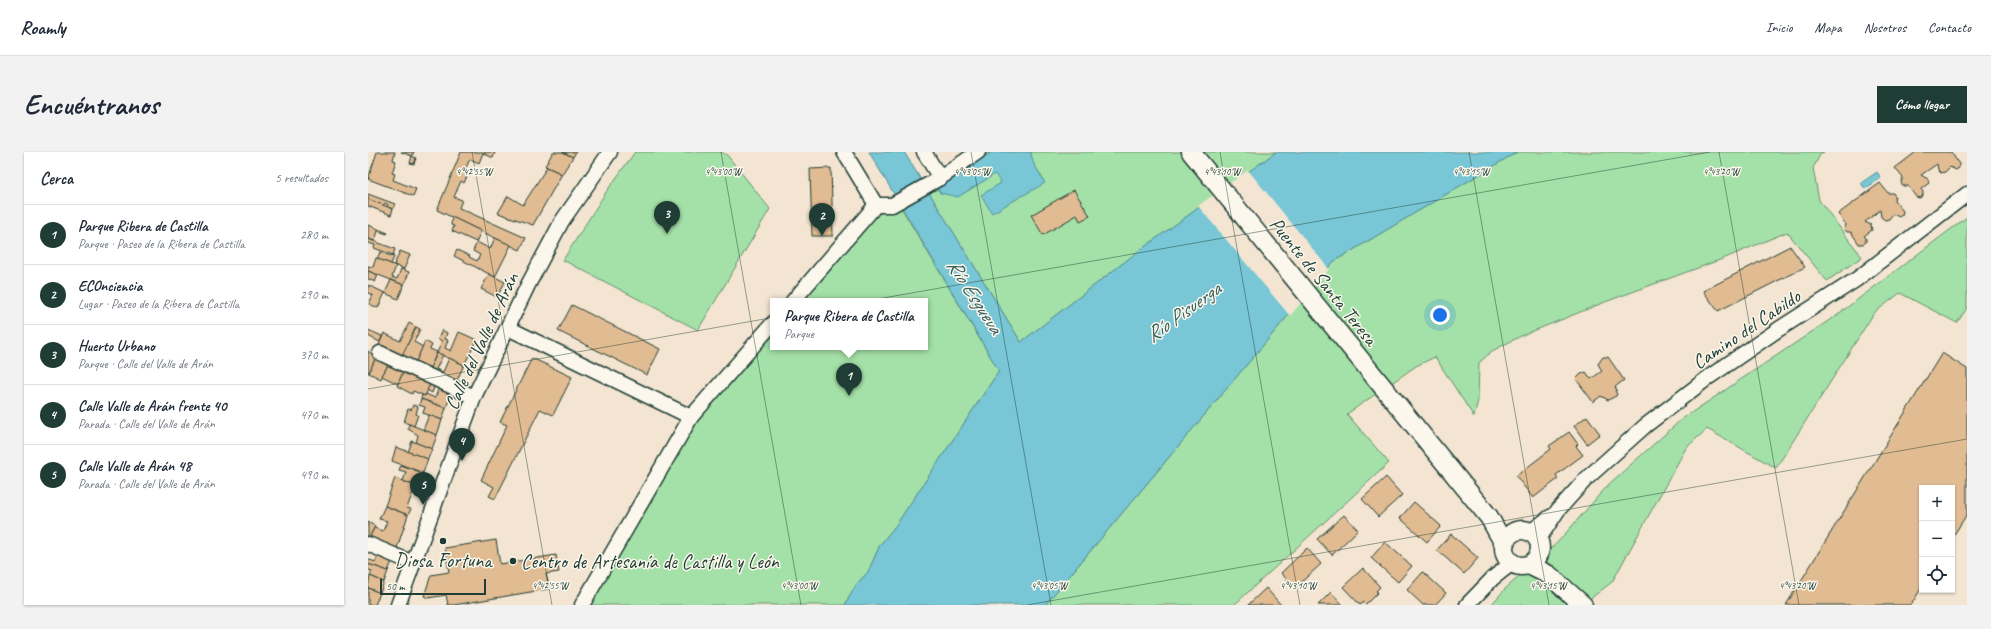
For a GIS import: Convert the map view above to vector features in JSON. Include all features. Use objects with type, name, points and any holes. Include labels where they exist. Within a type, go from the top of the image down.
[{"type":"main road","name":"Puente de Santa Teresa","points":[[1191,152],[1489,517],[1521,549]]},
{"type":"main road","points":[[1521,549],[1582,605]]},
{"type":"street","name":"Calle del Valle de Arán","points":[[398,605],[474,397],[562,221],[610,152]]},
{"type":"street","points":[[844,152],[876,205]]},
{"type":"street","points":[[924,152],[935,181]]},
{"type":"street","points":[[796,298],[876,205],[892,205],[935,181],[978,152]]},
{"type":"street","name":"Camino del Cabildo","points":[[1467,605],[1586,479],[1645,426],[1709,377],[1779,329],[1857,280],[1967,194]]},
{"type":"street","points":[[582,605],[691,417],[770,327]]},
{"type":"street","points":[[508,328],[691,417]]},
{"type":"street","points":[[380,353],[474,397]]},
{"type":"street","points":[[368,544],[413,562]]},
{"type":"green space","points":[[635,152],[721,152],[727,155],[770,209],[698,330],[563,260],[606,192]]},
{"type":"green space","points":[[990,152],[1276,152],[1136,253],[1021,342],[928,191]]},
{"type":"green space","points":[[1517,152],[1824,152],[1821,153],[1813,168],[1819,200],[1862,257],[1827,281],[1787,232],[1725,258],[1605,302],[1521,336],[1492,351],[1479,363],[1478,400],[1474,417],[1435,357],[1416,366],[1347,414],[1389,463],[1234,605],[1045,605],[1333,262]]},
{"type":"green space","points":[[900,206],[999,371],[896,525],[880,545],[868,572],[856,585],[845,605],[588,605],[695,421],[770,334],[770,350],[928,350],[928,298],[802,298],[872,216]]},
{"type":"green space","points":[[1967,217],[1967,308],[1957,323],[1900,293],[1874,313],[1776,468],[1707,429],[1686,448],[1612,582],[1582,605],[1491,605],[1505,589],[1557,543],[1609,484],[1682,419],[1837,315]]},
{"type":"water","points":[[869,152],[904,152],[1021,342],[1136,253],[1276,152],[1517,152],[1333,262],[1045,605],[845,605],[856,585],[868,572],[880,545],[896,525],[999,371]]},
{"type":"water","points":[[992,152],[1032,152],[1033,162],[1045,183],[992,213],[981,195],[1001,183],[995,174],[958,197],[940,193],[937,187]]},
{"type":"water","points":[[1877,172],[1881,178],[1865,189],[1861,183]]},
{"type":"pier","points":[[1248,170],[1329,269],[1290,316],[1198,206]]},
{"type":"building","points":[[377,152],[395,152],[393,160],[396,161],[392,173],[395,174],[393,180],[416,189],[413,196],[368,179]]},
{"type":"building","points":[[401,152],[414,152],[412,156]]},
{"type":"building","points":[[461,152],[495,152],[493,158],[483,153],[479,163],[470,159],[464,172],[468,174],[464,183],[461,181],[454,197],[462,200],[459,208],[526,238],[520,250],[437,210]]},
{"type":"building","points":[[553,152],[563,152],[573,157],[562,174],[545,166]]},
{"type":"building","points":[[563,152],[576,152],[573,157]]},
{"type":"building","points":[[1916,152],[1951,152],[1959,164],[1959,168],[1956,170],[1950,167],[1945,172],[1941,173],[1938,170],[1937,164],[1921,175],[1928,179],[1929,183],[1921,189],[1923,195],[1920,198],[1916,197],[1908,186],[1903,186],[1901,183],[1903,178],[1895,168]]},
{"type":"building","points":[[412,156],[416,158],[414,164],[410,163]]},
{"type":"building","points":[[547,167],[562,174],[533,225],[498,213],[508,196],[523,205]]},
{"type":"building","points":[[831,168],[833,236],[812,236],[810,169]]},
{"type":"building","points":[[1880,183],[1888,193],[1893,193],[1895,196],[1894,200],[1903,211],[1902,215],[1899,217],[1893,214],[1889,219],[1885,220],[1881,217],[1880,210],[1865,222],[1871,225],[1872,230],[1864,236],[1866,238],[1866,242],[1859,244],[1851,232],[1847,232],[1844,229],[1846,225],[1838,214]]},
{"type":"building","points":[[1074,190],[1090,216],[1080,221],[1077,215],[1043,235],[1031,215]]},
{"type":"building","points":[[368,194],[395,204],[393,209],[387,207],[388,205],[385,203],[383,206],[368,199]]},
{"type":"building","points":[[368,199],[393,209],[391,215],[368,206]]},
{"type":"building","points":[[452,217],[481,231],[476,242],[452,231],[454,226],[451,225]]},
{"type":"building","points":[[368,225],[388,233],[378,231],[375,241],[368,239]]},
{"type":"building","points":[[495,238],[511,245],[495,277],[454,256],[457,250],[477,261],[480,255],[473,251],[477,242],[490,249]]},
{"type":"building","points":[[368,239],[395,249],[393,255],[374,248],[375,245],[368,243]]},
{"type":"building","points":[[1790,246],[1805,267],[1718,311],[1703,291]]},
{"type":"building","points":[[400,251],[410,255],[404,269],[394,265]]},
{"type":"building","points":[[380,252],[394,257],[391,264],[377,259]]},
{"type":"building","points":[[376,258],[396,266],[392,277],[397,279],[401,269],[409,272],[404,285],[368,271],[368,266],[373,267]]},
{"type":"building","points":[[368,271],[378,275],[375,282],[368,279]]},
{"type":"building","points":[[489,274],[505,282],[497,297],[481,289]]},
{"type":"building","points":[[391,280],[404,285],[398,299],[385,293]]},
{"type":"building","points":[[368,285],[385,293],[378,308],[369,304],[373,295],[368,293]]},
{"type":"building","points":[[572,305],[660,349],[647,375],[558,331]]},
{"type":"building","points":[[409,323],[416,327],[401,358],[378,347],[384,333],[400,341]]},
{"type":"building","points":[[416,327],[420,329],[414,342],[423,347],[415,364],[401,358]]},
{"type":"building","points":[[368,330],[382,336],[380,342],[368,336]]},
{"type":"building","points":[[442,330],[447,333],[445,339],[448,340],[445,348],[451,351],[459,332],[477,340],[464,365],[437,353],[442,341],[438,339]]},
{"type":"building","points":[[425,341],[432,345],[430,349],[437,352],[429,371],[415,364]]},
{"type":"building","points":[[368,351],[376,357],[369,373],[368,373]]},
{"type":"building","points":[[437,353],[443,355],[436,369],[443,372],[449,358],[464,365],[456,382],[429,371]]},
{"type":"building","points":[[1942,353],[1967,369],[1967,514],[1955,533],[1955,485],[1919,485],[1919,592],[1911,605],[1786,605]]},
{"type":"building","points":[[376,357],[389,363],[381,379],[369,373]]},
{"type":"building","points":[[1603,357],[1608,357],[1624,380],[1615,387],[1617,390],[1615,391],[1617,394],[1616,396],[1608,400],[1601,396],[1593,402],[1576,379],[1581,374],[1586,372],[1591,379],[1602,371],[1598,364]]},
{"type":"building","points":[[532,358],[572,377],[553,415],[540,409],[495,499],[489,496],[494,487],[481,480],[507,425],[500,422]]},
{"type":"building","points":[[389,363],[404,370],[398,384],[382,376]]},
{"type":"building","points":[[404,370],[431,383],[425,396],[413,391],[412,394],[397,386]]},
{"type":"building","points":[[431,383],[435,385],[432,393],[427,390]]},
{"type":"building","points":[[439,387],[452,392],[446,408],[421,399],[422,395],[425,396],[426,394],[435,398]]},
{"type":"building","points":[[421,399],[446,408],[442,420],[423,413],[425,407],[419,405]]},
{"type":"building","points":[[413,405],[418,407],[416,414],[418,415],[414,426],[404,422],[408,409],[411,410]]},
{"type":"building","points":[[429,415],[442,420],[437,435],[423,430]]},
{"type":"building","points":[[1587,416],[1600,434],[1587,444],[1574,426]]},
{"type":"building","points":[[409,424],[437,435],[432,449],[416,443],[418,435],[408,429]]},
{"type":"building","points":[[1569,432],[1578,444],[1576,446],[1583,455],[1556,475],[1558,479],[1533,498],[1516,476],[1551,449],[1549,446]]},
{"type":"building","points":[[412,441],[432,449],[428,459],[408,452]]},
{"type":"building","points":[[396,447],[428,459],[423,473],[392,461]]},
{"type":"building","points":[[401,465],[423,473],[418,487],[403,481],[406,472],[399,470]]},
{"type":"building","points":[[1386,477],[1402,495],[1378,517],[1362,499]]},
{"type":"building","points":[[395,478],[418,487],[416,494],[413,492],[407,508],[411,509],[408,515],[385,506]]},
{"type":"building","points":[[1414,502],[1441,526],[1427,542],[1400,518]]},
{"type":"building","points":[[385,506],[408,515],[397,548],[393,550],[369,538],[374,528],[383,531],[387,521],[379,519]]},
{"type":"building","points":[[1344,515],[1358,530],[1332,555],[1317,539]]},
{"type":"building","points":[[368,522],[375,526],[369,538],[368,537]]},
{"type":"building","points":[[1451,534],[1478,558],[1464,574],[1437,550]]},
{"type":"building","points":[[496,540],[500,564],[556,555],[559,572],[546,574],[548,582],[554,588],[454,605],[448,605],[446,595],[428,598],[424,596],[431,575],[449,572],[445,548]]},
{"type":"building","points":[[1385,542],[1412,566],[1398,582],[1371,558]]},
{"type":"building","points":[[1307,548],[1321,564],[1295,588],[1281,573]]},
{"type":"building","points":[[379,554],[393,559],[388,571],[368,564],[368,559],[375,562]]},
{"type":"building","points":[[368,564],[388,571],[384,582],[370,576],[372,571],[368,570]]},
{"type":"building","points":[[1363,568],[1380,587],[1376,591],[1378,592],[1366,604],[1364,602],[1360,605],[1343,587]]},
{"type":"building","points":[[1423,572],[1446,593],[1435,605],[1423,605],[1407,590]]},
{"type":"building","points":[[370,576],[384,582],[380,593],[368,588]]},
{"type":"building","points":[[368,588],[380,593],[375,605],[368,605]]},
{"type":"building","points":[[1266,588],[1281,605],[1248,605]]},
{"type":"building","points":[[1331,592],[1343,605],[1318,605]]},
{"type":"place","name":"Huerto Urbano","points":[[667,234]]},
{"type":"place","name":"ECOnciencia","points":[[822,236]]},
{"type":"place","name":"Parque Ribera de Castilla","points":[[849,396]]},
{"type":"place","name":"Calle Valle de Arán frente 40","points":[[462,461]]},
{"type":"place","name":"Calle Valle de Arán 48","points":[[423,505]]},
{"type":"place","name":"Diosa Fortuna","points":[[443,541]]},
{"type":"place","name":"Centro de Artesanía de Castilla y León","points":[[513,561]]},
{"type":"water label","name":"Río Esgueva","points":[[975,296]]},
{"type":"water label","name":"Río Pisuerga","points":[[1183,312]]}]
